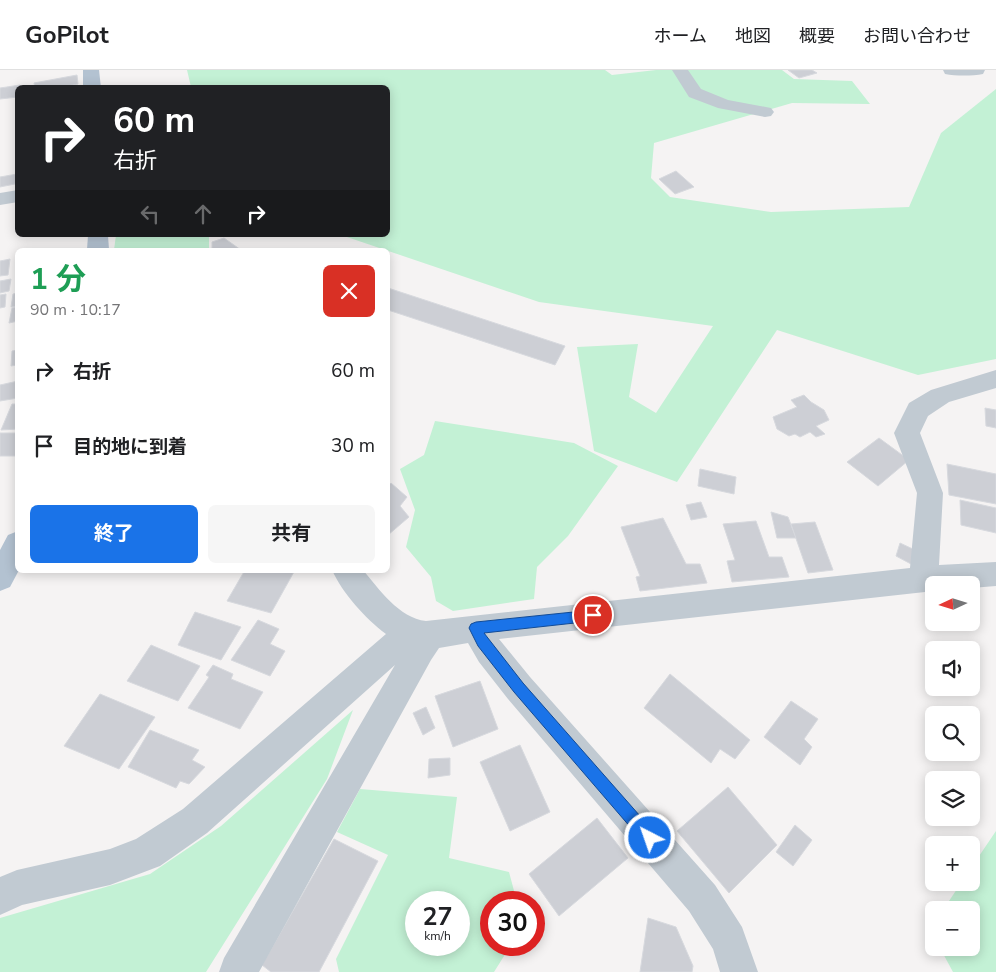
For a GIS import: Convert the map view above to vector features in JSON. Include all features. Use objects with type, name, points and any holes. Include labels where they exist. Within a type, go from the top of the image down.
[{"type":"main road","points":[[91,70],[92,85]]},
{"type":"main road","points":[[0,578],[15,549]]},
{"type":"street","points":[[680,70],[695,93],[724,104],[765,112]]},
{"type":"street","points":[[951,70],[977,70]]},
{"type":"street","points":[[0,199],[15,196]]},
{"type":"street","points":[[924,579],[930,493],[907,433],[918,410],[940,396],[996,379]]},
{"type":"street","points":[[348,573],[364,593],[390,618],[420,633],[924,579],[996,574]]},
{"type":"street","points":[[476,628],[482,642],[519,688],[702,898],[729,940],[740,972]]},
{"type":"street","points":[[0,897],[17,888],[110,867],[155,848],[195,822],[420,633]]},
{"type":"street","points":[[238,972],[420,650],[420,633]]},
{"type":"green space","points":[[187,70],[605,70],[612,75],[656,70],[782,70],[794,79],[852,81],[870,104],[792,103],[654,143],[651,178],[670,197],[771,212],[909,207],[941,133],[996,89],[996,359],[918,375],[777,330],[677,482],[594,451],[577,347],[638,344],[629,397],[656,413],[713,326],[539,302],[390,252],[390,248],[379,248],[347,237],[390,237],[390,85],[191,85]]},
{"type":"green space","points":[[116,237],[209,237],[209,248],[114,248]]},
{"type":"green space","points":[[435,421],[574,443],[618,466],[568,536],[537,567],[534,599],[453,611],[436,601],[431,577],[406,547],[415,510],[400,469],[424,455]]},
{"type":"green space","points":[[353,710],[327,779],[206,972],[0,972],[0,918],[150,874],[221,826]]},
{"type":"green space","points":[[360,789],[457,797],[449,858],[509,872],[514,891],[480,891],[480,956],[504,956],[494,972],[339,972],[336,959],[388,855],[337,832]]},
{"type":"green space","points":[[996,831],[996,972],[953,972],[944,956],[980,956],[980,901],[949,901],[956,891],[980,891],[980,855]]},
{"type":"building","points":[[788,70],[812,70],[817,73],[799,78]]},
{"type":"building","points":[[77,75],[78,84],[34,85],[34,83]]},
{"type":"building","points":[[15,86],[15,97],[0,99],[0,88]]},
{"type":"building","points":[[676,171],[694,187],[675,194],[659,179]]},
{"type":"building","points":[[15,174],[15,184],[0,187],[0,177]]},
{"type":"building","points":[[224,238],[238,248],[212,248],[212,242]]},
{"type":"building","points":[[10,259],[8,275],[0,276],[0,261]]},
{"type":"building","points":[[11,279],[9,291],[0,293],[0,281]]},
{"type":"building","points":[[390,289],[565,346],[555,365],[390,311]]},
{"type":"building","points":[[6,294],[5,307],[0,308],[0,295]]},
{"type":"building","points":[[13,294],[15,294],[15,306],[11,307]]},
{"type":"building","points":[[12,308],[15,308],[15,322],[9,323]]},
{"type":"building","points":[[15,350],[15,365],[11,366],[12,351]]},
{"type":"building","points":[[15,382],[15,398],[0,401],[0,385]]},
{"type":"building","points":[[804,395],[824,410],[829,420],[816,426],[825,434],[816,437],[810,432],[800,437],[795,434],[789,436],[777,429],[773,417],[797,407],[791,400]]},
{"type":"building","points":[[12,404],[15,404],[15,429],[1,430]]},
{"type":"building","points":[[985,408],[996,410],[996,428],[986,426]]},
{"type":"building","points":[[0,433],[15,433],[15,456],[0,456]]},
{"type":"building","points":[[879,438],[909,460],[878,486],[847,462]]},
{"type":"building","points":[[947,464],[996,474],[996,504],[949,495]]},
{"type":"building","points":[[700,469],[736,477],[734,494],[698,486]]},
{"type":"building","points":[[390,484],[407,497],[400,506],[409,517],[390,533]]},
{"type":"building","points":[[960,500],[996,508],[996,533],[961,525]]},
{"type":"building","points":[[701,502],[707,517],[691,520],[686,505]]},
{"type":"building","points":[[771,512],[788,517],[796,538],[777,538]]},
{"type":"building","points":[[663,518],[686,564],[700,564],[707,583],[640,591],[636,577],[640,576],[621,527]]},
{"type":"building","points":[[756,521],[769,557],[782,557],[789,577],[732,582],[727,561],[735,560],[723,524]]},
{"type":"building","points":[[815,522],[833,570],[808,573],[791,524]]},
{"type":"building","points":[[900,543],[917,551],[911,564],[896,556]]},
{"type":"building","points":[[243,573],[293,573],[271,613],[227,601]]},
{"type":"building","points":[[195,612],[241,627],[221,660],[178,645]]},
{"type":"building","points":[[258,620],[279,629],[270,644],[285,651],[270,676],[231,660]]},
{"type":"building","points":[[151,645],[200,666],[178,701],[127,681]]},
{"type":"building","points":[[213,665],[233,674],[231,679],[263,692],[240,729],[188,708],[209,677],[206,675]]},
{"type":"building","points":[[670,674],[750,740],[735,759],[720,749],[711,763],[644,708]]},
{"type":"building","points":[[480,681],[498,729],[453,747],[435,696]]},
{"type":"building","points":[[100,694],[155,717],[119,769],[64,746]]},
{"type":"building","points":[[791,701],[818,719],[804,739],[812,747],[800,765],[764,737]]},
{"type":"building","points":[[426,707],[435,728],[423,735],[413,713]]},
{"type":"building","points":[[150,730],[199,750],[192,760],[205,767],[189,784],[180,781],[176,788],[128,767]]},
{"type":"building","points":[[520,745],[550,812],[510,831],[480,762]]},
{"type":"building","points":[[450,758],[450,775],[428,778],[429,759]]},
{"type":"building","points":[[728,787],[777,845],[729,893],[677,831]]},
{"type":"building","points":[[597,818],[628,858],[559,916],[545,896],[545,891],[541,891],[529,874]]},
{"type":"building","points":[[795,825],[812,840],[793,866],[776,852]]},
{"type":"building","points":[[334,839],[378,861],[319,972],[271,972],[262,965]]},
{"type":"building","points":[[648,918],[676,927],[693,966],[692,972],[640,972]]},
{"type":"route","points":[[593,615],[476,628],[482,642],[519,688],[650,838]]}]
